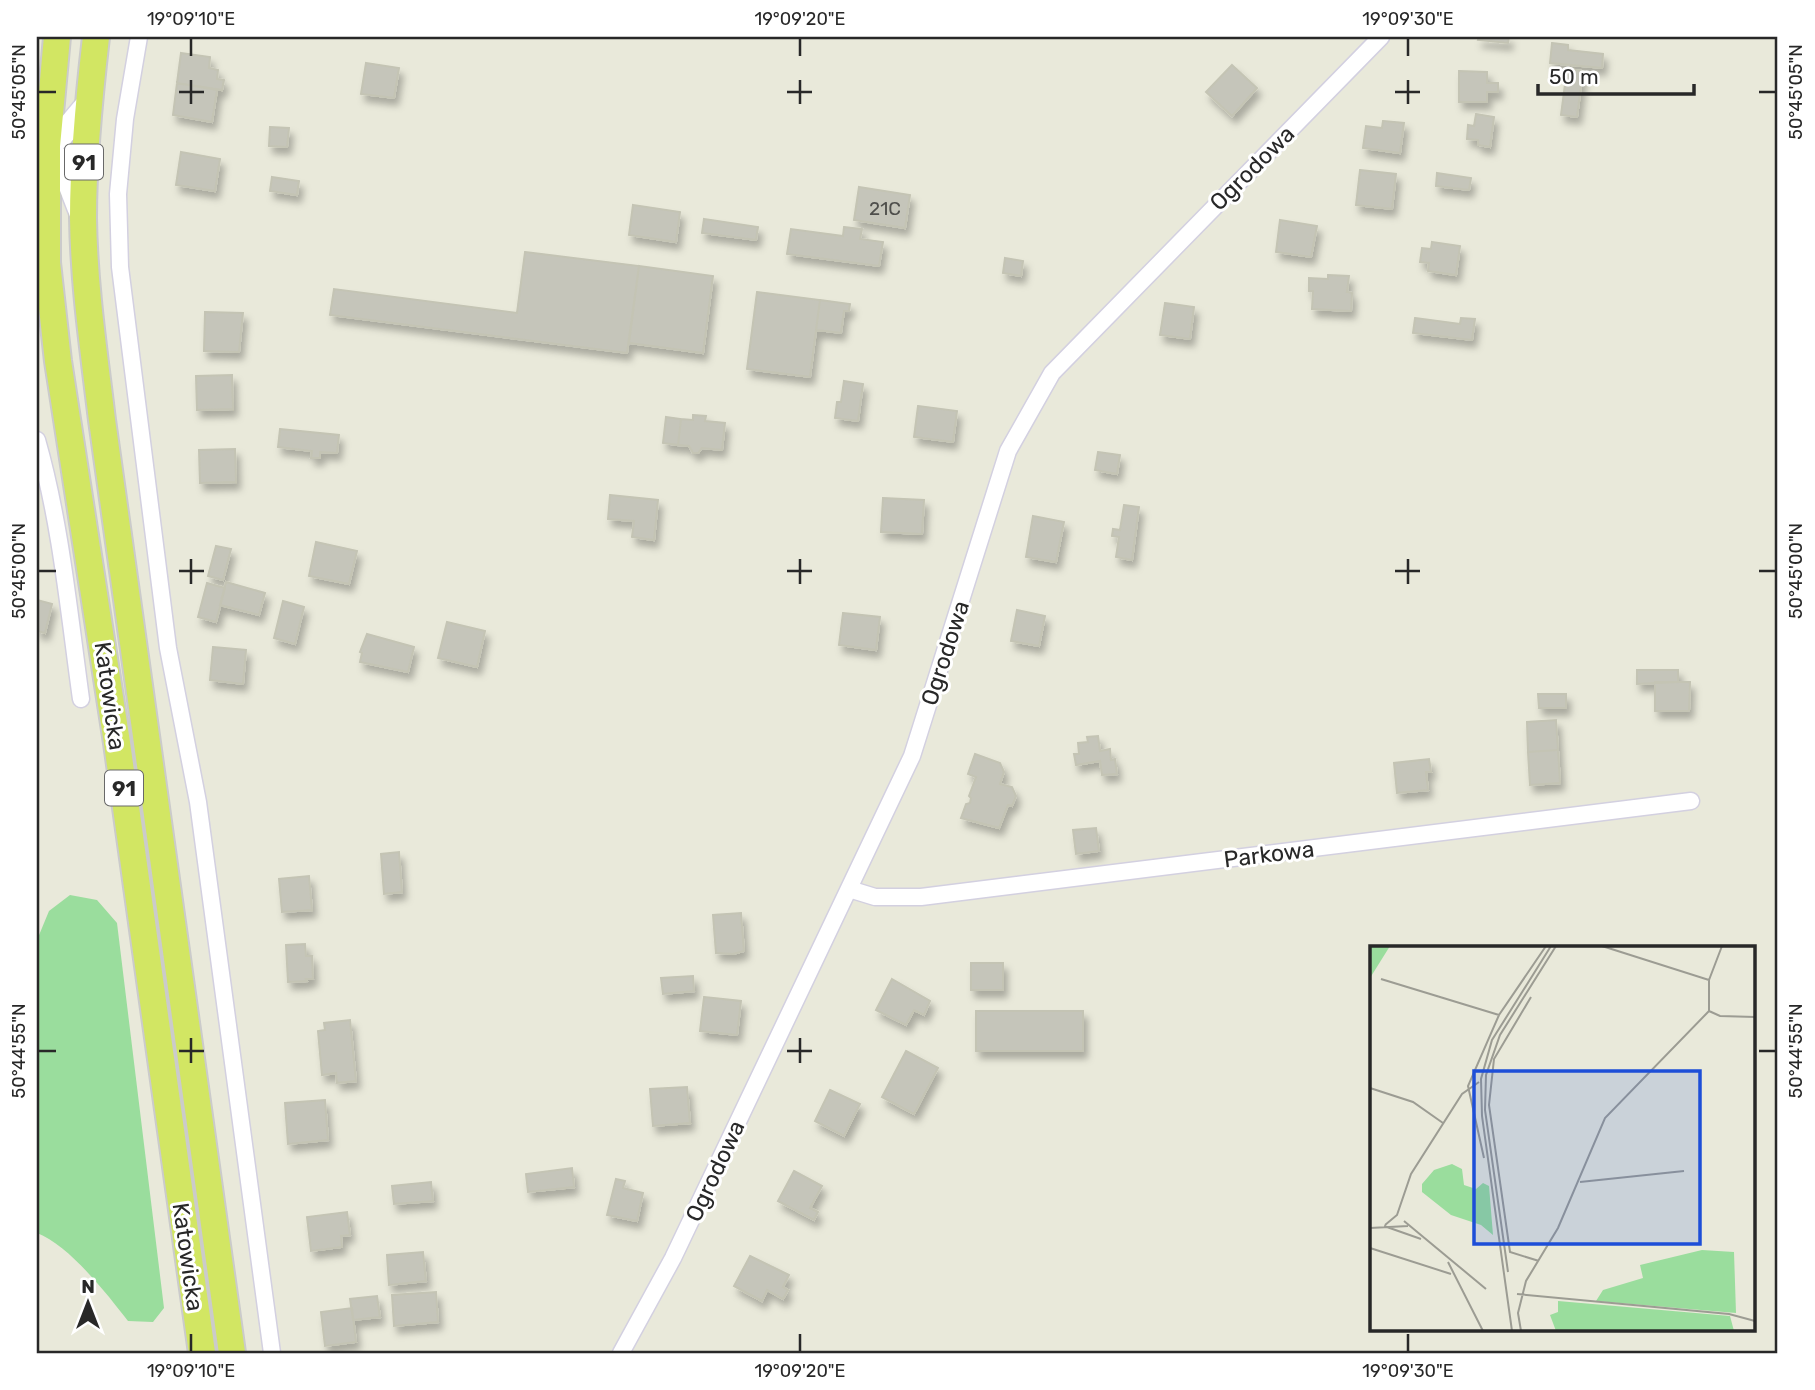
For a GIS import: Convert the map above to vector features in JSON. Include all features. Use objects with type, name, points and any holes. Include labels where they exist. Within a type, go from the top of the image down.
[{"type":"main road","name":"Katowicka","points":[[57,37],[40,144],[41,217],[58,361],[117,743],[202,1353]]},
{"type":"main road","name":"Katowicka","points":[[96,37],[88,105],[83,219],[88,295],[102,420],[232,1353]]},
{"type":"street","points":[[139,37],[125,119],[118,194],[120,267],[169,648],[198,802],[272,1353]]},
{"type":"street","name":"Ogrodowa","points":[[621,1353],[673,1258],[912,756],[1009,451],[1052,373],[1381,37]]},
{"type":"street","points":[[37,90],[52,65]]},
{"type":"street","points":[[83,219],[62,164],[40,144],[61,136],[88,105]]},
{"type":"street","points":[[37,440],[57,532],[81,699]]},
{"type":"street","name":"Parkowa","points":[[849,889],[875,897],[921,897],[1691,800]]},
{"type":"green space","points":[[70,895],[97,900],[117,923],[164,1308],[153,1322],[128,1321],[74,1259],[62,1248],[37,1233],[37,940],[49,911]]},
{"type":"building","points":[[1479,37],[1509,37],[1508,43],[1478,40]]},
{"type":"building","points":[[1552,43],[1568,45],[1568,50],[1603,54],[1602,68],[1550,63]]},
{"type":"building","points":[[181,53],[210,57],[209,68],[218,70],[217,79],[224,80],[222,90],[177,83]]},
{"type":"building","points":[[366,63],[399,68],[394,98],[361,94]]},
{"type":"building","points":[[1232,65],[1257,88],[1232,116],[1206,92]]},
{"type":"building","points":[[1567,69],[1583,71],[1577,117],[1561,115]]},
{"type":"building","points":[[1459,71],[1487,72],[1487,83],[1498,83],[1498,92],[1487,92],[1487,102],[1459,102]]},
{"type":"building","points":[[177,83],[217,90],[212,122],[173,115]]},
{"type":"building","points":[[1476,114],[1494,117],[1490,147],[1478,145],[1478,140],[1467,139],[1468,125],[1474,126]]},
{"type":"building","points":[[1383,121],[1404,123],[1400,153],[1363,148],[1366,126],[1382,128]]},
{"type":"building","points":[[270,127],[289,128],[287,147],[269,146]]},
{"type":"building","points":[[181,152],[220,159],[215,191],[176,185]]},
{"type":"building","points":[[1360,170],[1396,174],[1392,209],[1356,205]]},
{"type":"building","points":[[1437,173],[1471,178],[1469,190],[1436,186]]},
{"type":"building","points":[[272,177],[299,181],[297,195],[270,191]]},
{"type":"building","points":[[859,187],[910,195],[905,228],[854,220]]},
{"type":"building","points":[[633,205],[680,212],[676,242],[629,235]]},
{"type":"building","points":[[704,219],[758,227],[756,240],[702,233]]},
{"type":"building","points":[[1280,220],[1317,226],[1311,257],[1276,252]]},
{"type":"building","points":[[844,227],[862,229],[860,239],[883,242],[879,266],[787,254],[791,229],[843,236]]},
{"type":"building","points":[[1432,242],[1460,246],[1456,275],[1428,271],[1429,263],[1420,262],[1422,248],[1431,249]]},
{"type":"building","points":[[525,252],[639,266],[627,353],[330,315],[334,289],[517,313]]},
{"type":"building","points":[[1005,258],[1023,261],[1021,276],[1003,273]]},
{"type":"building","points":[[639,266],[713,276],[703,353],[629,343]]},
{"type":"building","points":[[1328,275],[1349,276],[1347,292],[1352,293],[1351,311],[1312,309],[1313,291],[1309,291],[1309,278],[1328,279]]},
{"type":"building","points":[[757,292],[820,300],[810,377],[747,369]]},
{"type":"building","points":[[820,300],[850,304],[849,311],[844,311],[841,333],[816,330]]},
{"type":"building","points":[[1165,303],[1194,307],[1190,339],[1160,335]]},
{"type":"building","points":[[205,312],[243,313],[239,352],[204,351]]},
{"type":"building","points":[[1415,318],[1460,324],[1461,318],[1475,319],[1472,340],[1413,333]]},
{"type":"building","points":[[232,375],[233,409],[197,410],[196,376]]},
{"type":"building","points":[[844,381],[863,384],[858,421],[835,418]]},
{"type":"building","points":[[918,406],[957,411],[953,442],[914,437]]},
{"type":"building","points":[[693,415],[706,416],[705,421],[725,423],[722,450],[702,448],[698,453],[693,453],[689,446],[678,445],[681,419],[693,420]]},
{"type":"building","points":[[666,417],[681,419],[678,445],[663,443]]},
{"type":"building","points":[[280,429],[339,435],[337,453],[320,452],[320,458],[311,458],[312,451],[278,447]]},
{"type":"building","points":[[235,449],[236,482],[200,483],[199,450]]},
{"type":"building","points":[[1098,452],[1120,455],[1117,474],[1095,470]]},
{"type":"building","points":[[610,495],[658,500],[654,540],[632,537],[634,521],[608,519]]},
{"type":"building","points":[[883,498],[924,500],[922,534],[881,532]]},
{"type":"building","points":[[1124,505],[1139,507],[1132,560],[1116,557],[1119,537],[1112,536],[1113,529],[1120,530]]},
{"type":"building","points":[[1033,516],[1064,522],[1056,562],[1026,557]]},
{"type":"building","points":[[316,542],[357,551],[349,584],[309,576]]},
{"type":"building","points":[[216,546],[231,549],[223,580],[208,576]]},
{"type":"building","points":[[226,582],[265,593],[259,615],[220,605]]},
{"type":"building","points":[[207,583],[225,588],[216,622],[198,617]]},
{"type":"building","points":[[37,600],[52,604],[45,633],[37,631]]},
{"type":"building","points":[[283,601],[304,607],[295,644],[274,638]]},
{"type":"building","points":[[1017,610],[1045,616],[1039,646],[1011,641]]},
{"type":"building","points":[[843,613],[880,617],[876,650],[839,645]]},
{"type":"building","points":[[447,622],[485,631],[477,667],[438,658]]},
{"type":"building","points":[[367,634],[414,647],[408,672],[360,662],[360,652]]},
{"type":"building","points":[[213,647],[246,650],[243,684],[210,680]]},
{"type":"building","points":[[1637,670],[1678,670],[1678,682],[1637,684]]},
{"type":"building","points":[[1655,682],[1690,682],[1689,711],[1655,711]]},
{"type":"building","points":[[1538,694],[1566,694],[1566,708],[1539,708]]},
{"type":"building","points":[[1556,720],[1558,750],[1528,752],[1527,722]]},
{"type":"building","points":[[1098,736],[1100,751],[1110,749],[1111,760],[1115,759],[1117,774],[1102,775],[1100,761],[1076,765],[1074,754],[1079,754],[1078,743],[1088,742],[1087,737]]},
{"type":"building","points":[[1558,750],[1560,783],[1530,785],[1528,752]]},
{"type":"building","points":[[975,754],[1000,763],[1004,772],[1000,784],[1012,787],[1016,796],[1012,806],[1008,805],[999,828],[961,818],[966,804],[970,803],[969,796],[976,777],[968,774]]},
{"type":"building","points":[[1429,759],[1431,772],[1426,772],[1428,790],[1397,793],[1394,763]]},
{"type":"building","points":[[1096,828],[1099,851],[1076,854],[1073,830]]},
{"type":"building","points":[[399,852],[402,892],[384,894],[381,854]]},
{"type":"building","points":[[309,876],[312,910],[282,912],[279,879]]},
{"type":"building","points":[[741,913],[744,951],[733,954],[716,953],[713,915]]},
{"type":"building","points":[[305,944],[306,956],[312,956],[313,979],[288,982],[286,945]]},
{"type":"building","points":[[971,963],[1003,963],[1003,990],[971,990]]},
{"type":"building","points":[[693,976],[694,991],[663,994],[661,978]]},
{"type":"building","points":[[892,979],[930,1001],[924,1015],[914,1010],[906,1025],[876,1010]]},
{"type":"building","points":[[704,997],[741,1001],[737,1035],[700,1031]]},
{"type":"building","points":[[976,1011],[1083,1011],[1083,1051],[976,1051]]},
{"type":"building","points":[[350,1020],[356,1081],[337,1083],[336,1073],[322,1075],[318,1031],[325,1030],[324,1023]]},
{"type":"building","points":[[906,1051],[938,1068],[914,1114],[882,1097]]},
{"type":"building","points":[[687,1087],[690,1123],[653,1126],[650,1089]]},
{"type":"building","points":[[830,1090],[860,1104],[844,1136],[815,1121]]},
{"type":"building","points":[[325,1100],[328,1140],[288,1144],[285,1103]]},
{"type":"building","points":[[572,1168],[574,1187],[528,1192],[526,1174]]},
{"type":"building","points":[[794,1171],[822,1186],[810,1208],[818,1212],[814,1220],[778,1201]]},
{"type":"building","points":[[616,1179],[625,1181],[623,1188],[643,1193],[637,1221],[607,1215]]},
{"type":"building","points":[[431,1182],[433,1201],[394,1204],[392,1186]]},
{"type":"building","points":[[347,1212],[350,1235],[341,1236],[342,1247],[311,1251],[307,1217]]},
{"type":"building","points":[[423,1252],[426,1281],[389,1285],[387,1255]]},
{"type":"building","points":[[750,1256],[789,1275],[783,1287],[788,1290],[783,1299],[767,1290],[762,1301],[734,1286]]},
{"type":"building","points":[[436,1292],[438,1322],[394,1326],[392,1295]]},
{"type":"building","points":[[377,1296],[380,1317],[353,1320],[350,1299]]},
{"type":"building","points":[[352,1308],[356,1342],[325,1346],[321,1312]]}]
